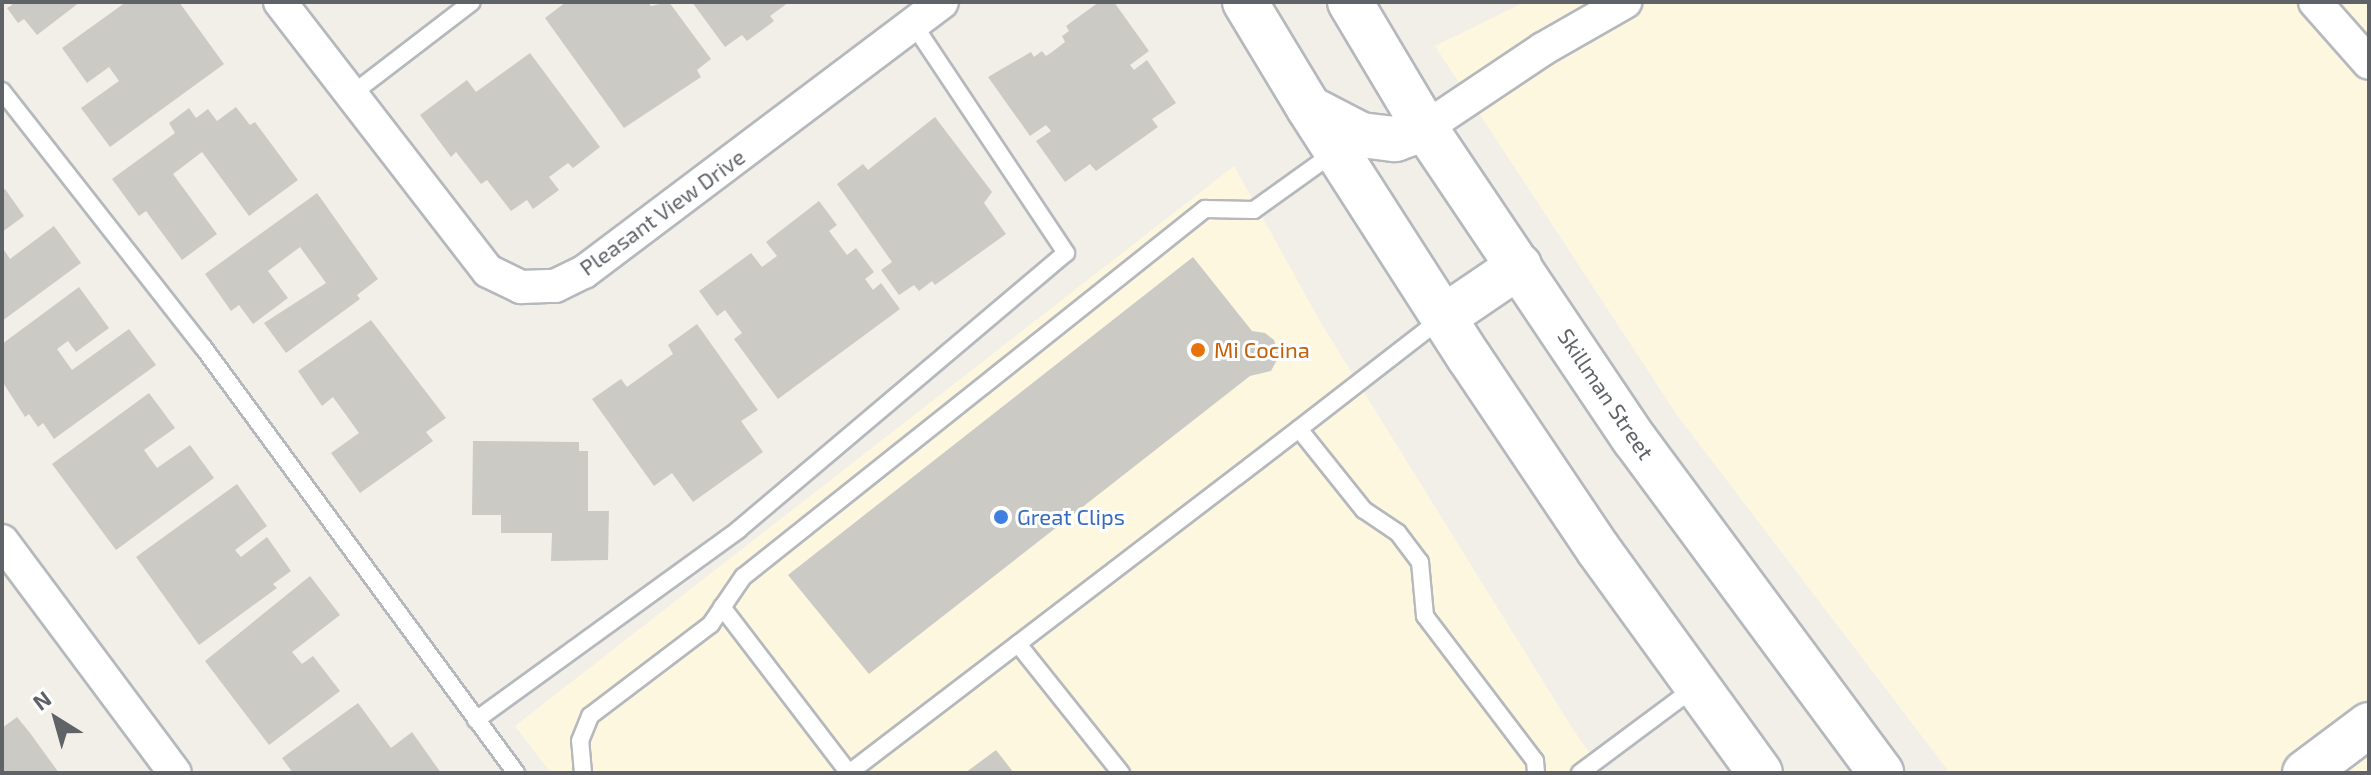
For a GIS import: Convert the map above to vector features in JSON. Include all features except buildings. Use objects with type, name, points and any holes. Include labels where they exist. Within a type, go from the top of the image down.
[{"type":"main road","points":[[1245,2],[1337,152],[1598,549],[1760,773]]},
{"type":"main road","name":"Skillman Street","points":[[1350,2],[1425,128],[1635,440],[1881,773]]},
{"type":"main road","points":[[1309,108],[1361,135],[1395,139],[1425,128]]},
{"type":"main road","points":[[1444,317],[1519,266]]},
{"type":"main road","points":[[2305,773],[2369,725]]},
{"type":"street","name":"Pleasant View Drive","points":[[280,2],[488,271],[521,287],[555,286],[584,272],[942,2]]},
{"type":"street","points":[[1425,128],[1543,49],[1625,2]]},
{"type":"street","points":[[2315,2],[2369,63]]},
{"type":"street","points":[[2,541],[175,773]]},
{"type":"lane","points":[[352,94],[472,2]]},
{"type":"lane","points":[[476,720],[738,530],[1066,253],[913,24]]},
{"type":"lane","points":[[2,91],[203,347],[516,773]]},
{"type":"lane","points":[[583,773],[580,741],[590,716],[711,624],[743,577],[1205,209],[1254,210],[1337,152]]},
{"type":"lane","points":[[722,607],[849,773],[1444,317]]},
{"type":"lane","points":[[1299,429],[1364,510],[1398,533],[1420,562],[1425,616],[1535,761],[1536,773]]},
{"type":"lane","points":[[1018,644],[1121,773]]},
{"type":"lane","points":[[1580,773],[1696,686]]},
{"type":"shaded area","points":[[1525,2],[2369,2],[2369,773],[1950,773],[1677,415],[1435,46]]},
{"type":"shaded area","points":[[1234,166],[1321,323],[1572,728],[1604,773],[551,773],[515,726]]},
{"type":"place","name":"Mi Cocina","points":[[1198,350]]},
{"type":"place","name":"Great Clips","points":[[1001,517]]}]
